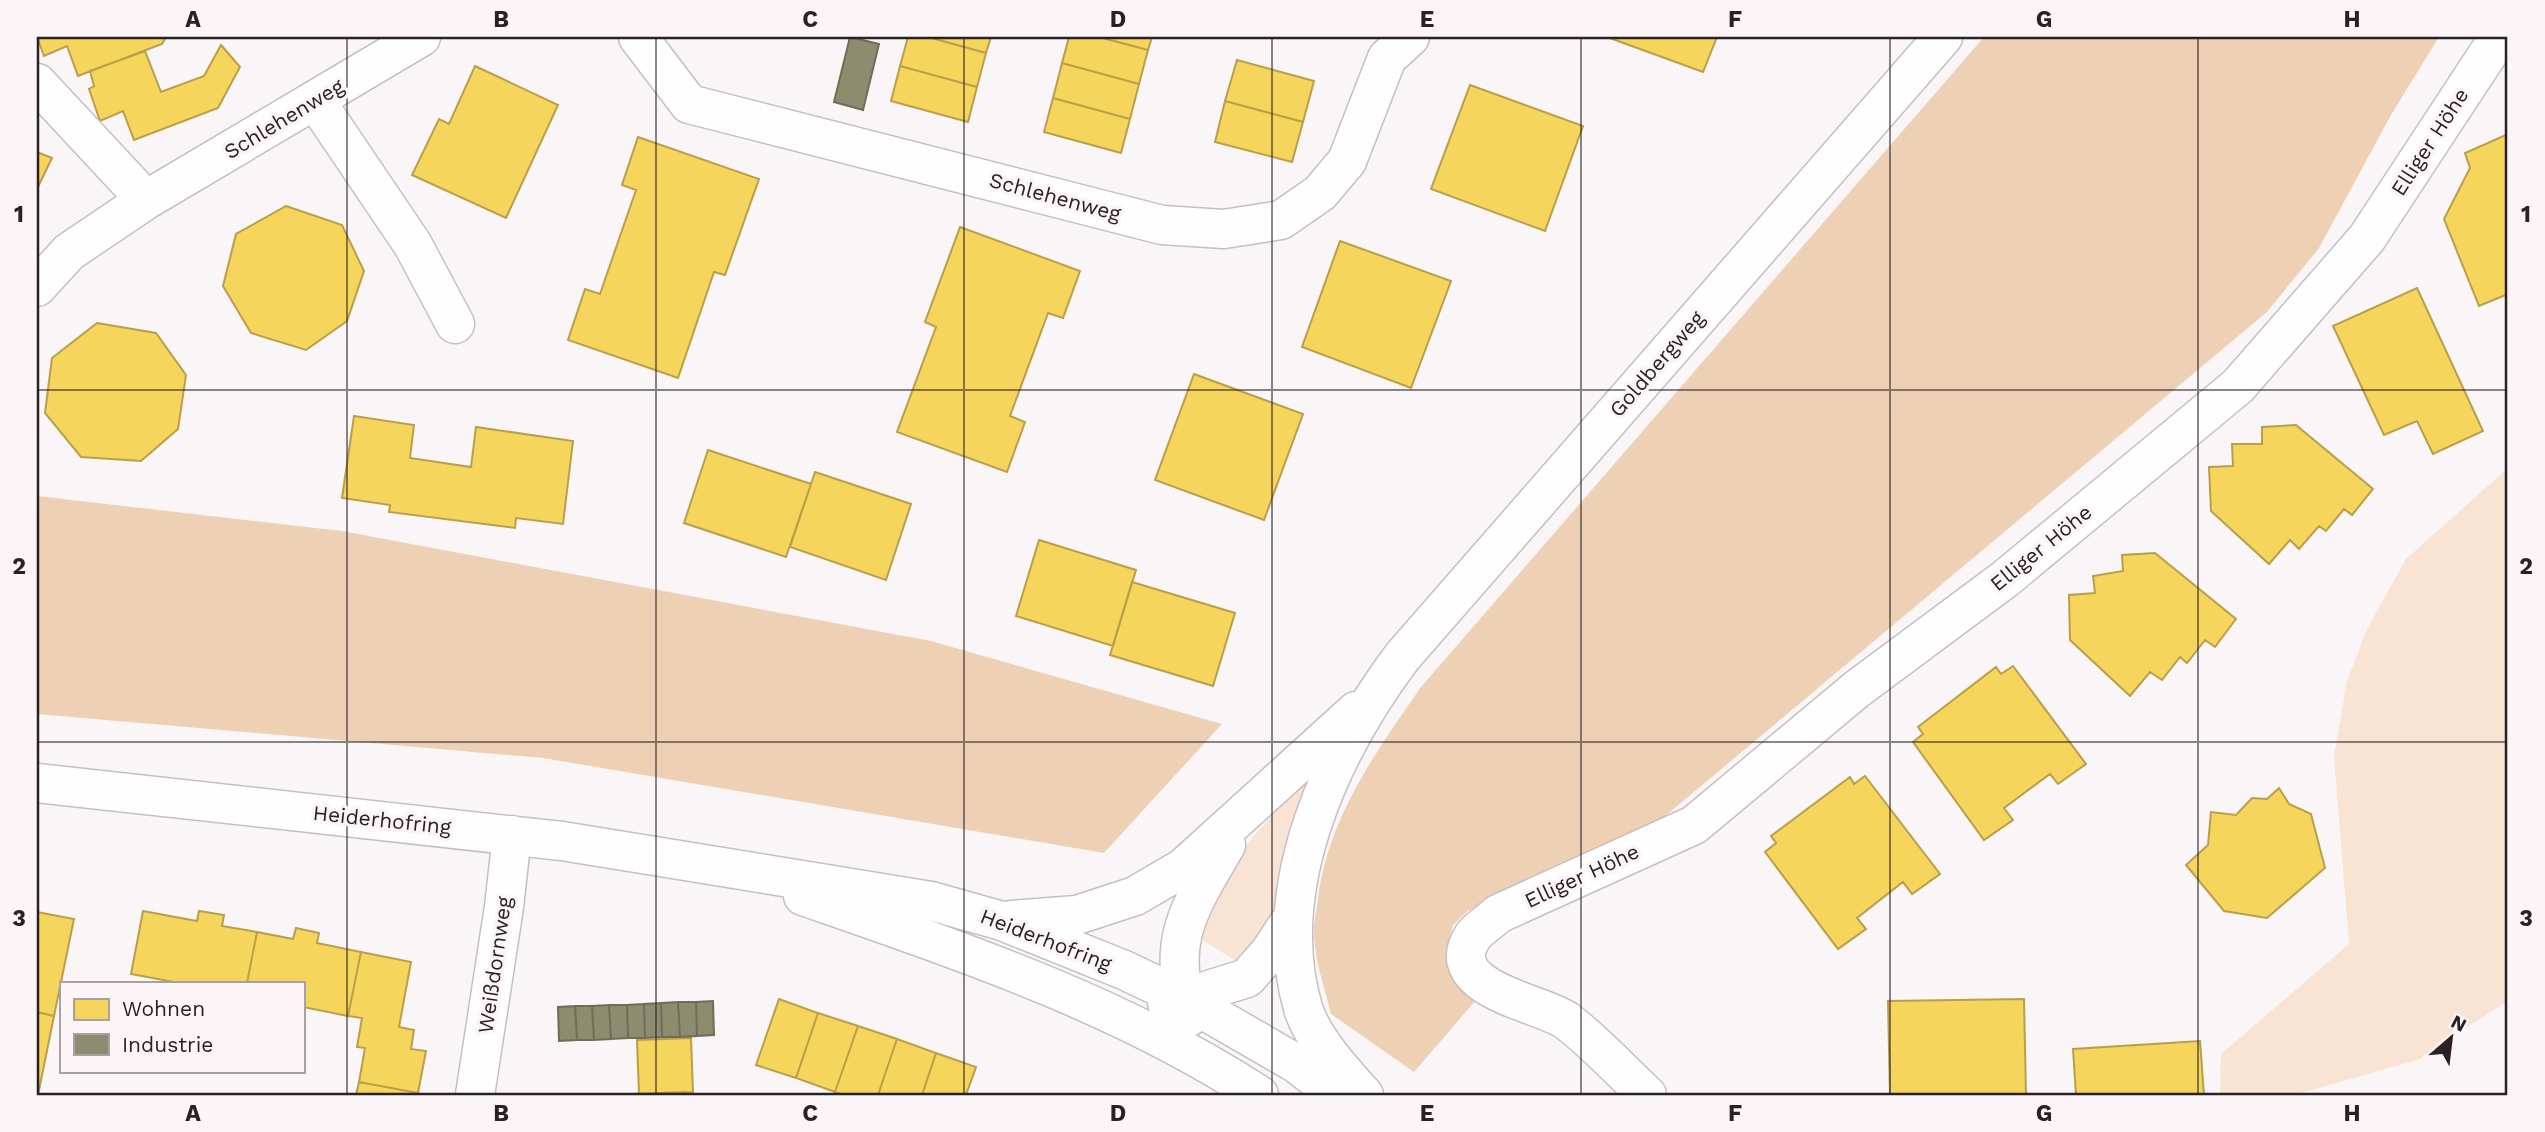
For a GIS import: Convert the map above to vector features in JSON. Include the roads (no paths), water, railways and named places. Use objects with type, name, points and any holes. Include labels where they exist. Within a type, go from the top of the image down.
[{"type":"street","name":"Schlehenweg","points":[[37,287],[69,252],[146,201],[421,37]]},
{"type":"street","name":"Schlehenweg","points":[[638,37],[689,104],[1162,225],[1224,229],[1281,220],[1320,193],[1347,161],[1387,58],[1410,37]]},
{"type":"street","name":"Goldbergweg","points":[[1364,1095],[1334,1061],[1304,1010],[1295,960],[1293,917],[1307,841],[1325,792],[1375,693],[1402,657],[1943,37]]},
{"type":"street","name":"Elliger Höhe","points":[[1647,1095],[1565,1020],[1494,991],[1470,970],[1468,955],[1473,936],[1498,914],[1694,825],[1857,689],[2005,579],[2238,386],[2367,238],[2499,37]]},
{"type":"street","points":[[37,83],[146,201]]},
{"type":"street","points":[[315,100],[413,245],[456,324]]},
{"type":"street","name":"Goldbergweg","points":[[1002,921],[1077,915],[1135,897],[1183,868],[1375,693]]},
{"type":"street","name":"Heiderhofring","points":[[37,783],[512,835],[895,894],[1002,921],[1124,970],[1183,998],[1297,1065],[1337,1095]]},
{"type":"street","name":"Goldbergweg","points":[[1202,1058],[1183,998],[1179,938],[1191,905],[1245,813]]},
{"type":"street","name":"Weißdornweg","points":[[475,1095],[504,907],[512,835]]},
{"type":"street","name":"Heiderhofring","points":[[725,869],[1040,981],[1202,1058],[1259,1095]]},
{"type":"street","name":"Goldbergweg","points":[[1122,1018],[1247,978],[1269,953],[1293,917]]}]
